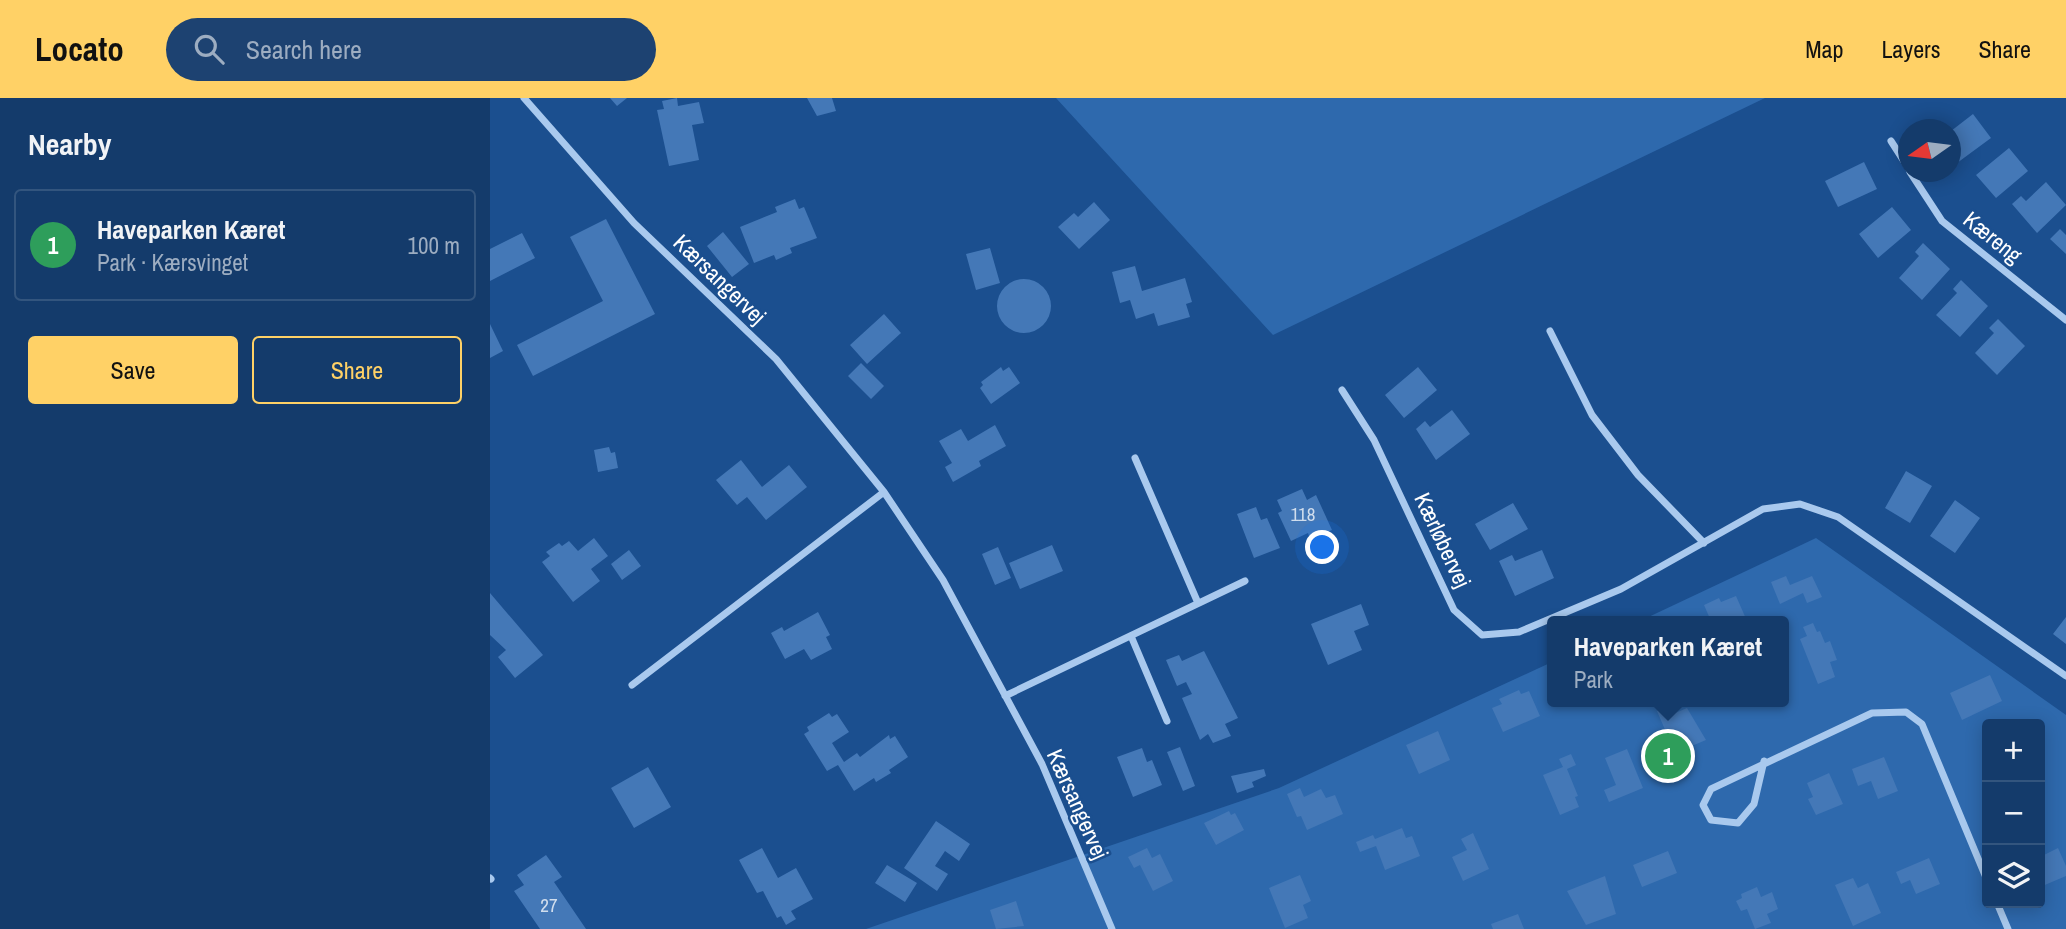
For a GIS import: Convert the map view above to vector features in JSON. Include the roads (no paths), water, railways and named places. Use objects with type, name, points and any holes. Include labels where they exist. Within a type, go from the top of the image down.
[{"type":"street","name":"Kærsangervej","points":[[524,98],[634,223],[776,359],[884,492],[943,580],[1042,764],[1112,929]]},
{"type":"street","name":"Kæreng","points":[[1891,141],[1898,152]]},
{"type":"street","name":"Kæreng","points":[[1917,182],[1942,221],[2066,320]]},
{"type":"street","points":[[1549,331],[1592,415],[1638,475],[1703,543]]},
{"type":"street","name":"Kærløbervej","points":[[1342,390],[1374,440],[1454,610],[1482,635],[1519,632],[1547,620]]},
{"type":"street","points":[[1135,458],[1199,603]]},
{"type":"street","points":[[632,685],[884,492]]},
{"type":"street","name":"Kærløbervej","points":[[1557,616],[1622,589],[1763,509],[1800,504],[1838,517],[2066,676]]},
{"type":"street","points":[[1005,696],[1245,581]]},
{"type":"street","points":[[1130,636],[1167,721]]},
{"type":"street","points":[[1765,761],[1754,804],[1738,822],[1711,820],[1703,805],[1711,789],[1765,761],[1872,713],[1906,712],[1922,724],[1982,868]]},
{"type":"street","points":[[1999,908],[2008,929]]},
{"type":"place","name":"Haveparken Kæret","points":[[1668,756]]}]
